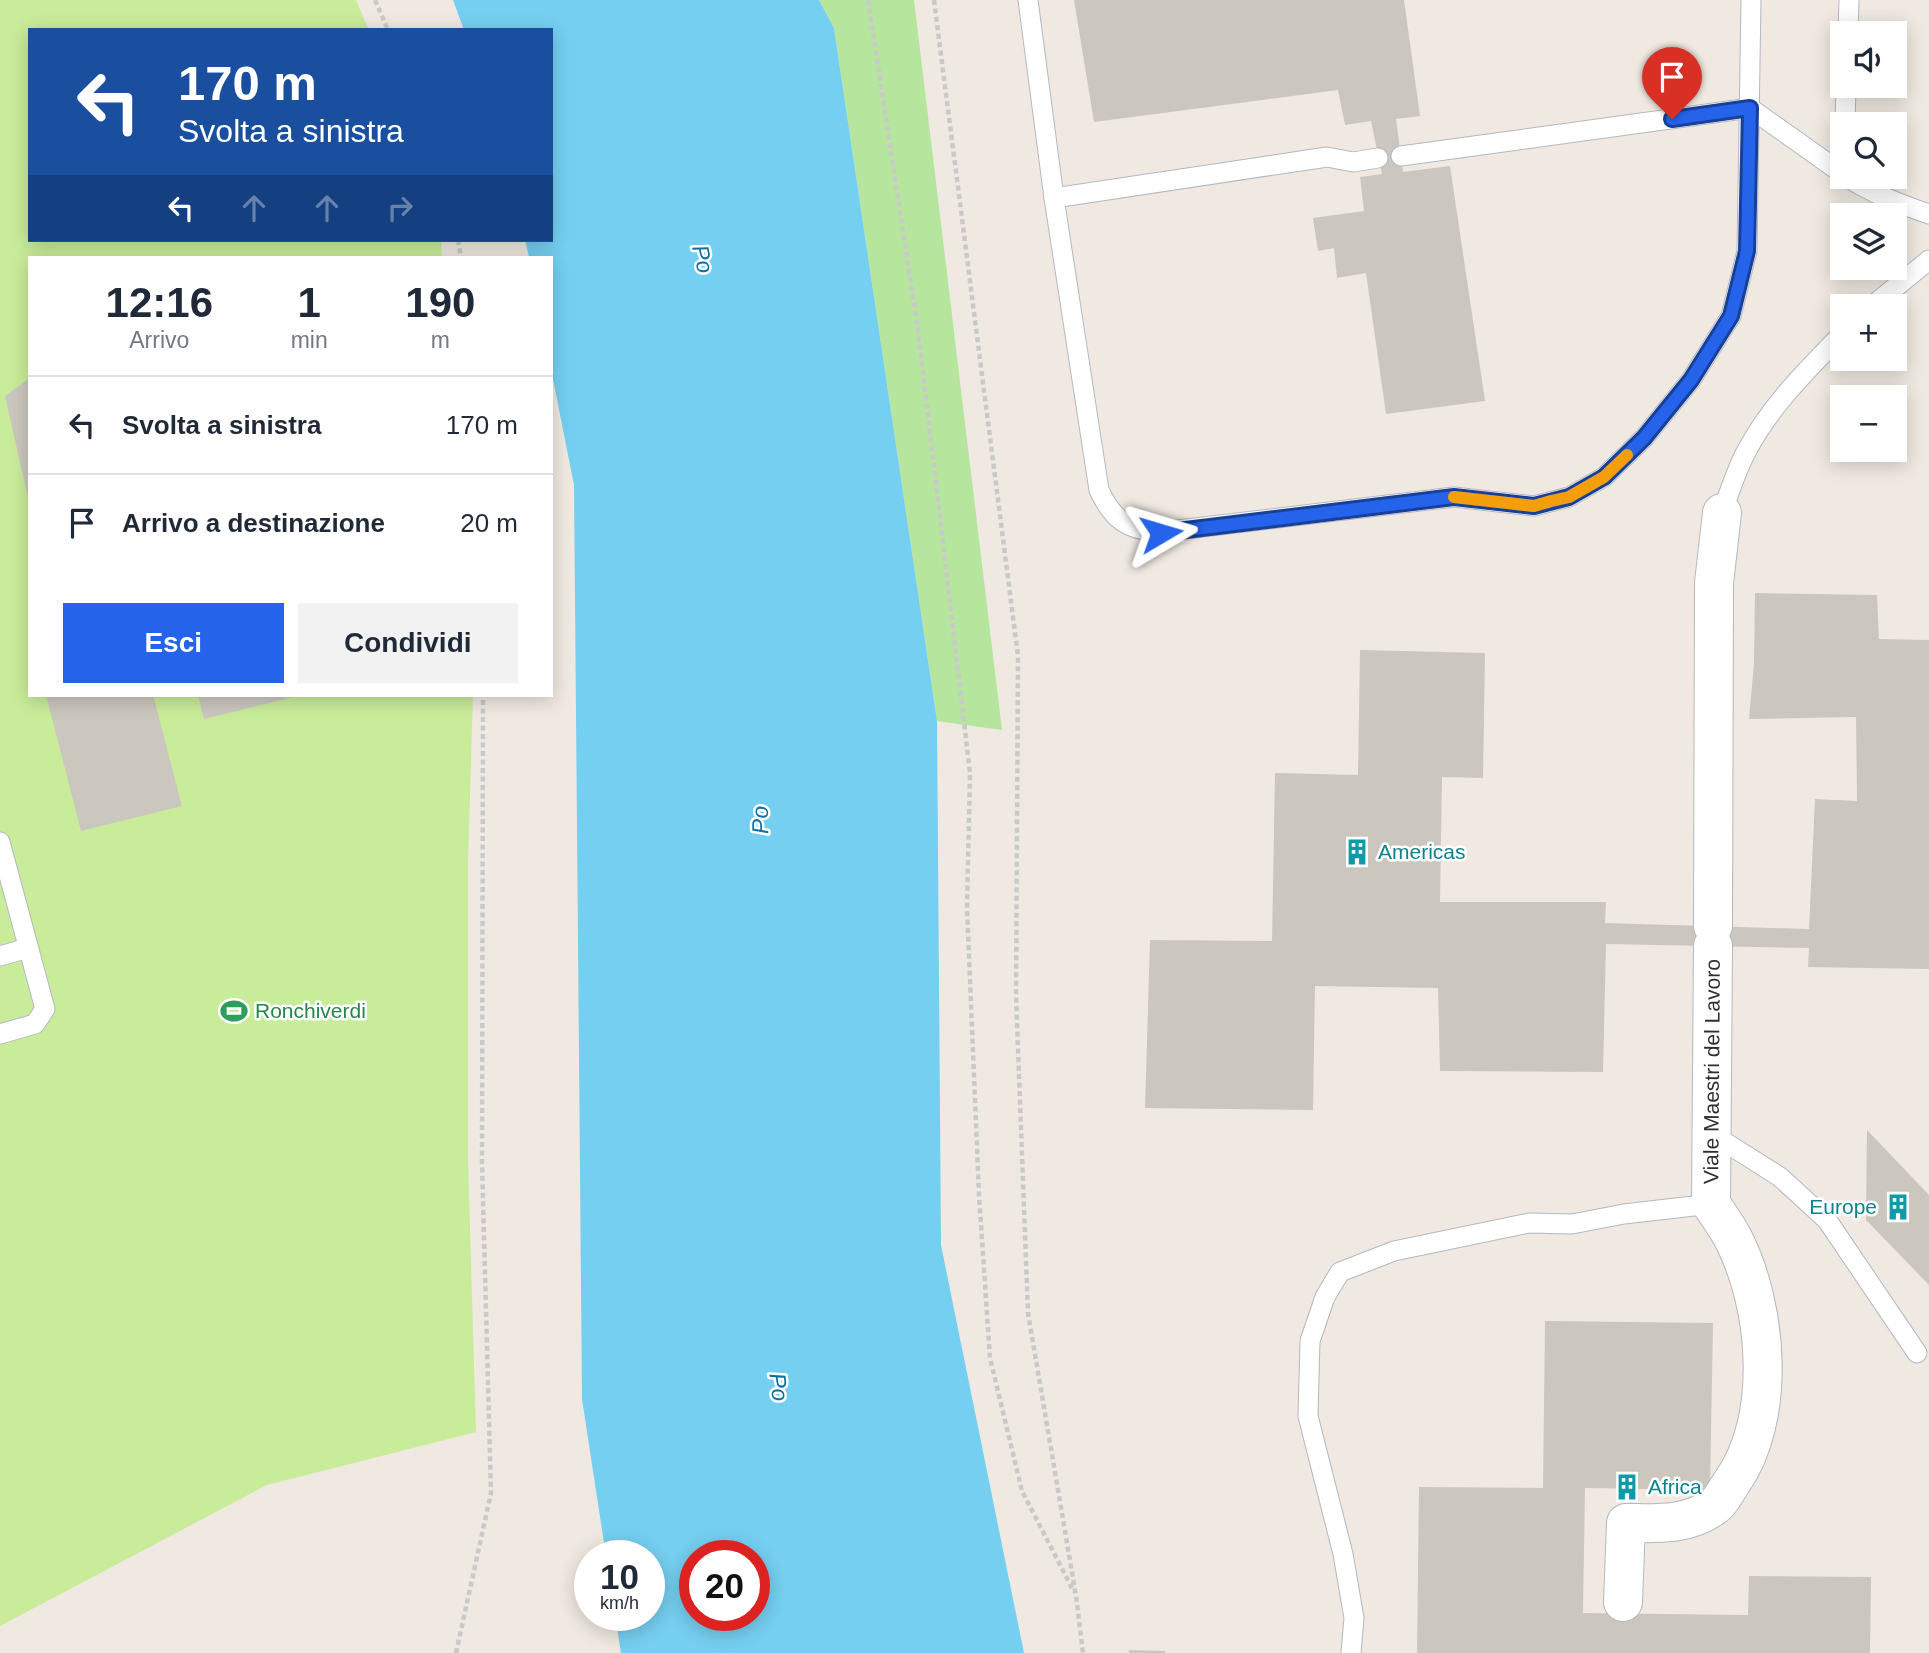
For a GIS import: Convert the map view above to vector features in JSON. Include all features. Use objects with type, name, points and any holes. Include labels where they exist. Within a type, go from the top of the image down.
[{"type":"street","name":"Viale Maestri del Lavoro","points":[[1623,1602],[1626,1523],[1676,1523],[1714,1507],[1744,1465],[1758,1426],[1762,1374],[1760,1322],[1751,1282],[1734,1241],[1711,1204],[1714,583],[1722,513]]},
{"type":"lane","points":[[1028,0],[1054,198],[1099,490],[1108,508],[1122,523],[1140,531],[1161,533],[1454,497],[1534,506],[1569,497],[1604,477],[1644,438],[1691,380],[1731,316],[1747,251],[1751,0]]},
{"type":"lane","points":[[1848,21],[1849,0]]},
{"type":"lane","points":[[1401,156],[1750,108],[1830,165]]},
{"type":"lane","points":[[1054,198],[1328,157],[1353,162],[1378,158]]},
{"type":"lane","points":[[1867,189],[1929,214]]},
{"type":"lane","points":[[1887,294],[1929,260]]},
{"type":"lane","name":"Viale Maestri del Lavoro","points":[[1722,513],[1745,452],[1763,423],[1785,393],[1830,346]]},
{"type":"lane","points":[[0,842],[4,873],[45,1009],[35,1024],[0,1034]]},
{"type":"lane","points":[[0,956],[28,948]]},
{"type":"lane","points":[[1712,1134],[1780,1177],[1827,1220],[1917,1353]]},
{"type":"lane","points":[[1351,1653],[1354,1618],[1343,1555],[1308,1416],[1310,1341],[1325,1297],[1340,1272],[1394,1251],[1529,1223],[1572,1224],[1624,1214],[1711,1204]]},
{"type":"path","points":[[375,0],[387,28]]},
{"type":"path","points":[[869,0],[918,330],[970,773],[967,908],[979,1195],[990,1358],[1022,1491],[1076,1595]]},
{"type":"path","points":[[934,0],[1018,656],[1016,996],[1028,1313],[1076,1595],[1083,1653]]},
{"type":"path","points":[[456,1653],[491,1493],[482,1148],[483,697]]},
{"type":"green space","name":"Ronchiverdi","points":[[0,0],[356,0],[368,28],[28,28],[28,242],[441,242],[442,256],[28,256],[28,697],[473,697],[468,862],[468,1160],[476,1432],[267,1485],[0,1626]]},
{"type":"green space","points":[[819,0],[914,0],[1002,730],[937,721],[834,28]]},
{"type":"water","name":"Po","points":[[453,0],[819,0],[834,28],[937,721],[941,1245],[1024,1653],[621,1653],[618,1631],[665,1631],[665,1540],[604,1540],[582,1399],[574,485],[553,379],[553,256],[529,256],[525,242],[553,242],[553,28],[463,28]]},
{"type":"building","points":[[1074,0],[1404,0],[1420,116],[1396,119],[1403,172],[1450,166],[1485,401],[1386,414],[1366,273],[1337,278],[1334,248],[1318,251],[1313,218],[1364,211],[1360,177],[1382,174],[1371,121],[1345,125],[1338,90],[1094,122]]},
{"type":"building","points":[[28,379],[28,498],[5,396]]},
{"type":"building","name":"Americas","points":[[1755,593],[1877,595],[1879,639],[1929,640],[1929,969],[1808,967],[1809,948],[1606,944],[1603,1072],[1440,1071],[1438,988],[1315,986],[1313,1110],[1145,1108],[1150,940],[1272,941],[1275,773],[1358,775],[1360,650],[1485,653],[1483,778],[1442,777],[1440,902],[1606,902],[1605,923],[1809,929],[1815,799],[1857,801],[1856,717],[1749,719],[1754,663]]},
{"type":"building","points":[[47,697],[154,697],[182,806],[81,831]]},
{"type":"building","points":[[198,697],[293,697],[204,719]]},
{"type":"building","name":"Europe","points":[[1867,1130],[1929,1195],[1929,1285],[1866,1220]]},
{"type":"building","name":"Africa","points":[[1545,1321],[1713,1323],[1710,1490],[1585,1488],[1583,1613],[1748,1615],[1749,1576],[1871,1577],[1870,1653],[1417,1653],[1419,1487],[1543,1488]]},
{"type":"building","points":[[1129,1650],[1165,1651],[1165,1653],[1129,1653]]},
{"type":"slow traffic","points":[[1454,497],[1534,506],[1569,497],[1604,477],[1627,455]]},
{"type":"place","name":"Americas","points":[[1357,852]]},
{"type":"place","name":"Ronchiverdi","points":[[234,1011]]},
{"type":"place","name":"Europe","points":[[1898,1207]]},
{"type":"place","name":"Africa","points":[[1627,1487]]},
{"type":"route","points":[[1161,533],[1454,497],[1534,506],[1569,497],[1604,477],[1644,438],[1691,380],[1731,316],[1747,251],[1750,108],[1672,119]]}]
